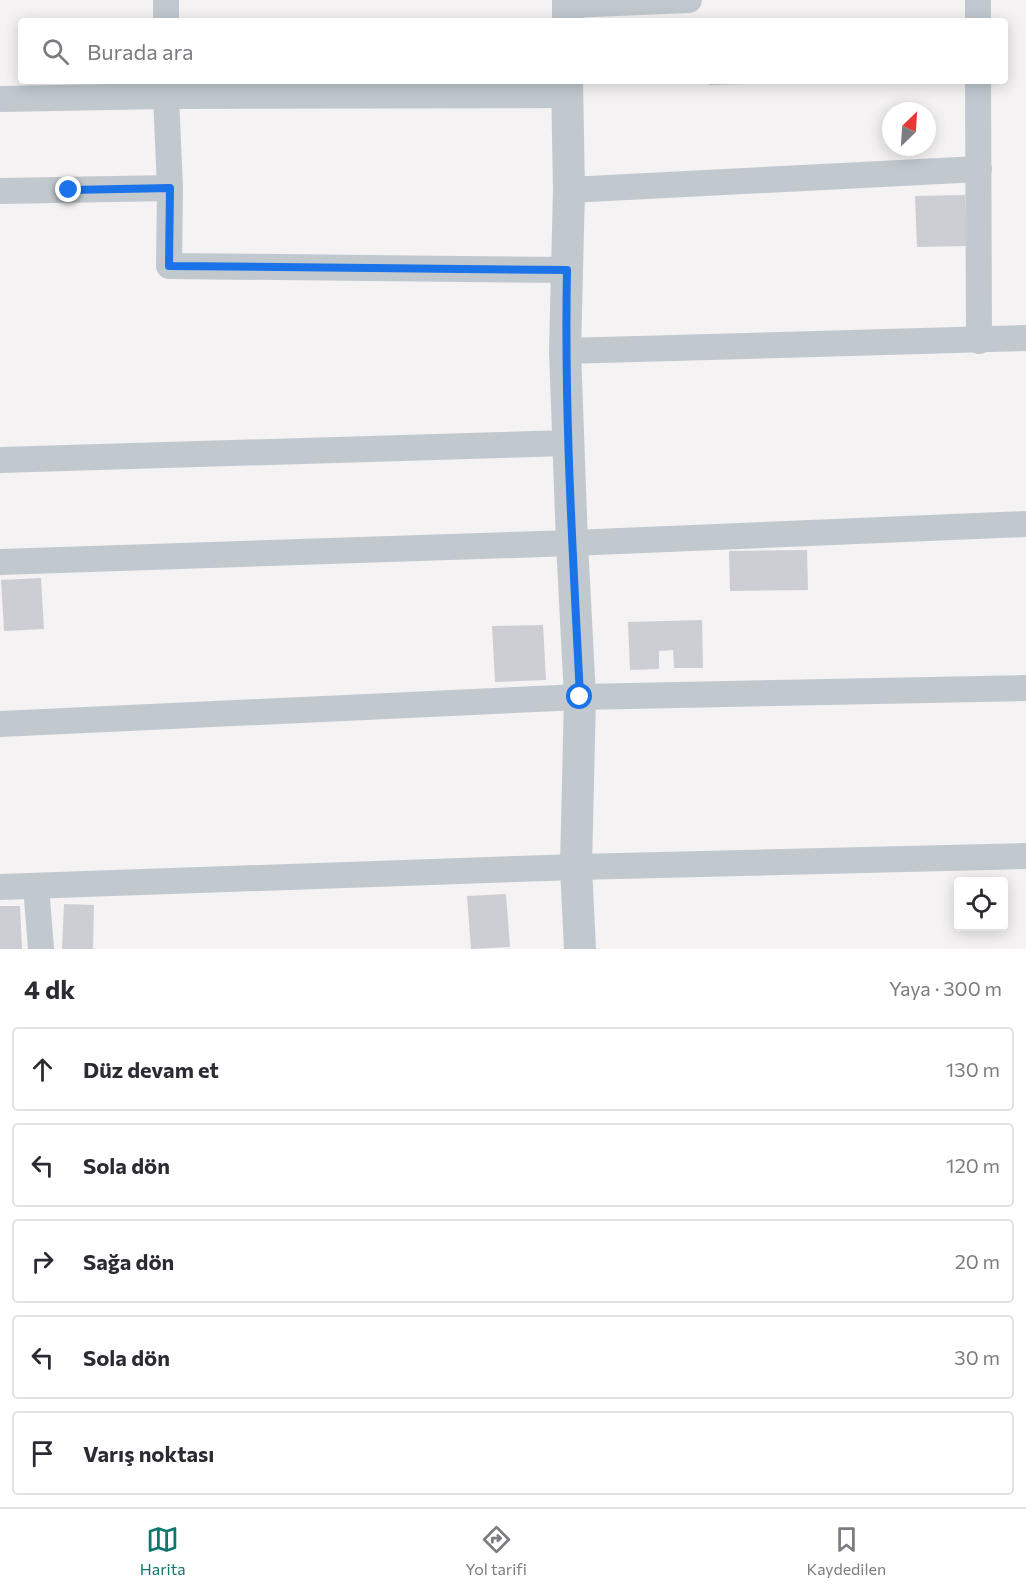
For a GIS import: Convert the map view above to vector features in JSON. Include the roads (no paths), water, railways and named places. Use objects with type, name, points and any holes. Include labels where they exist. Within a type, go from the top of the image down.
[{"type":"street","points":[[166,0],[166,18]]},
{"type":"street","points":[[568,9],[689,0]]},
{"type":"street","points":[[978,0],[978,18]]},
{"type":"street","points":[[978,84],[979,341]]},
{"type":"street","points":[[0,99],[166,89],[567,88],[565,351],[580,697],[576,867],[580,949]]},
{"type":"street","points":[[166,89],[170,188],[169,266],[567,270]]},
{"type":"street","points":[[568,190],[978,169]]},
{"type":"street","points":[[0,191],[170,188]]},
{"type":"street","points":[[565,351],[1026,338]]},
{"type":"street","points":[[0,460],[569,443]]},
{"type":"street","points":[[0,562],[572,543],[1026,524]]},
{"type":"street","points":[[0,724],[580,697],[1026,688]]},
{"type":"street","points":[[0,887],[576,867],[1026,856]]},
{"type":"street","points":[[36,886],[41,949]]}]
